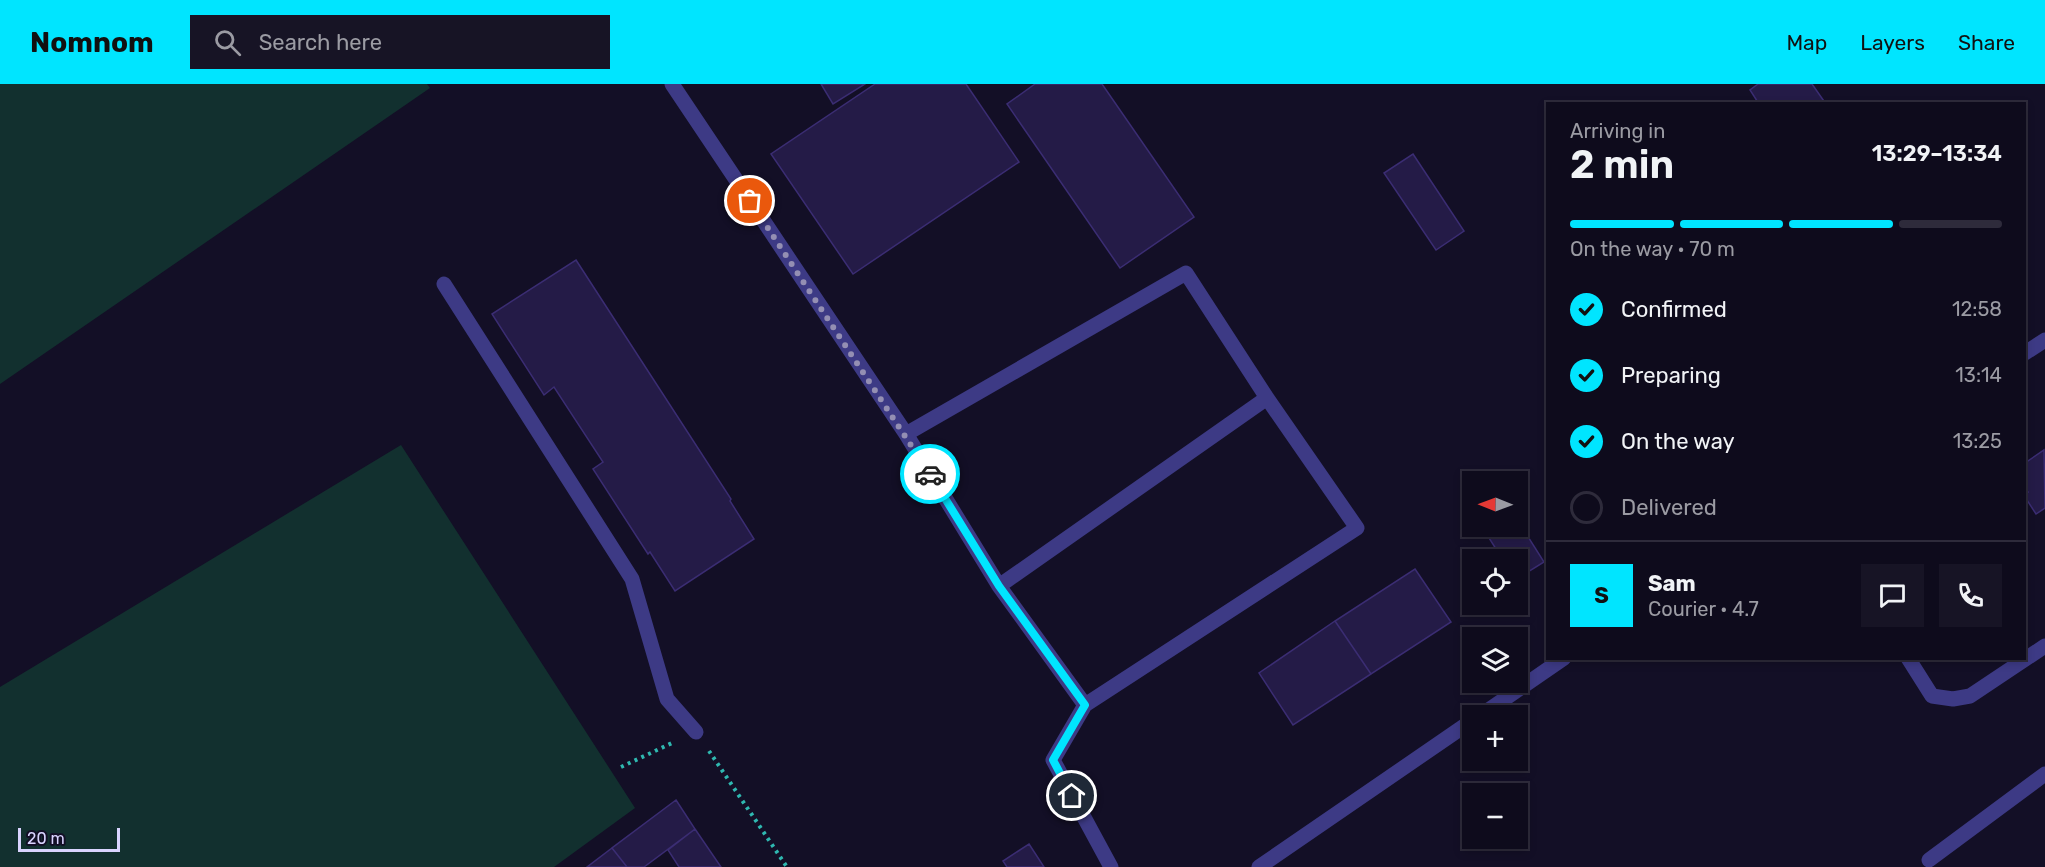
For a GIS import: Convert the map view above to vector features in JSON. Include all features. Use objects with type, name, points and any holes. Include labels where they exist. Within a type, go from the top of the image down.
[{"type":"lane","points":[[672,84],[906,434],[999,586],[1085,705]]},
{"type":"lane","points":[[906,434],[1186,273],[1267,398],[1357,528],[1085,705],[1053,760],[1111,867]]},
{"type":"lane","points":[[444,284],[632,579],[667,699],[696,732]]},
{"type":"lane","points":[[2026,352],[2045,340]]},
{"type":"lane","points":[[999,586],[1267,398]]},
{"type":"lane","points":[[2026,659],[2045,646]]},
{"type":"lane","points":[[1496,705],[1561,660]]},
{"type":"lane","points":[[1909,660],[1932,696],[1953,699],[1970,696],[2024,660]]},
{"type":"lane","points":[[1259,867],[1462,728]]},
{"type":"lane","points":[[1929,860],[2045,774]]},
{"type":"path","points":[[621,767],[696,732],[787,867]]},
{"type":"green space","points":[[0,84],[427,84],[430,88],[0,384]]},
{"type":"green space","points":[[401,445],[635,808],[554,867],[0,867],[0,687]]},
{"type":"building","points":[[821,84],[865,84],[833,104]]},
{"type":"building","points":[[875,84],[966,84],[1019,162],[853,274],[771,154]]},
{"type":"building","points":[[1035,84],[1102,84],[1194,217],[1120,268],[1007,104]]},
{"type":"building","points":[[1758,84],[1812,84],[1825,102],[1758,102],[1750,90]]},
{"type":"building","points":[[1413,154],[1464,231],[1436,250],[1384,173]]},
{"type":"building","points":[[576,260],[731,499],[730,501],[754,539],[675,591],[593,469],[603,462],[554,387],[544,395],[492,314]]},
{"type":"building","points":[[2044,450],[2045,508],[2036,514],[2026,499],[2028,492],[2026,489],[2026,462]]},
{"type":"building","points":[[1528,537],[1544,562],[1528,572],[1528,549],[1496,549],[1489,538]]},
{"type":"building","points":[[1415,569],[1451,622],[1371,674],[1335,621]]},
{"type":"building","points":[[1335,621],[1371,674],[1293,725],[1259,673]]},
{"type":"building","points":[[676,800],[695,829],[644,867],[627,867],[612,848]]},
{"type":"building","points":[[695,829],[721,867],[679,867],[668,850]]},
{"type":"building","points":[[1029,844],[1044,867],[1007,867],[1003,861]]},
{"type":"building","points":[[612,848],[627,867],[587,867]]},
{"type":"way so far","points":[[750,201],[906,434],[930,474]]},
{"type":"route","points":[[930,474],[999,586],[1085,705],[1053,760],[1072,796]]}]
